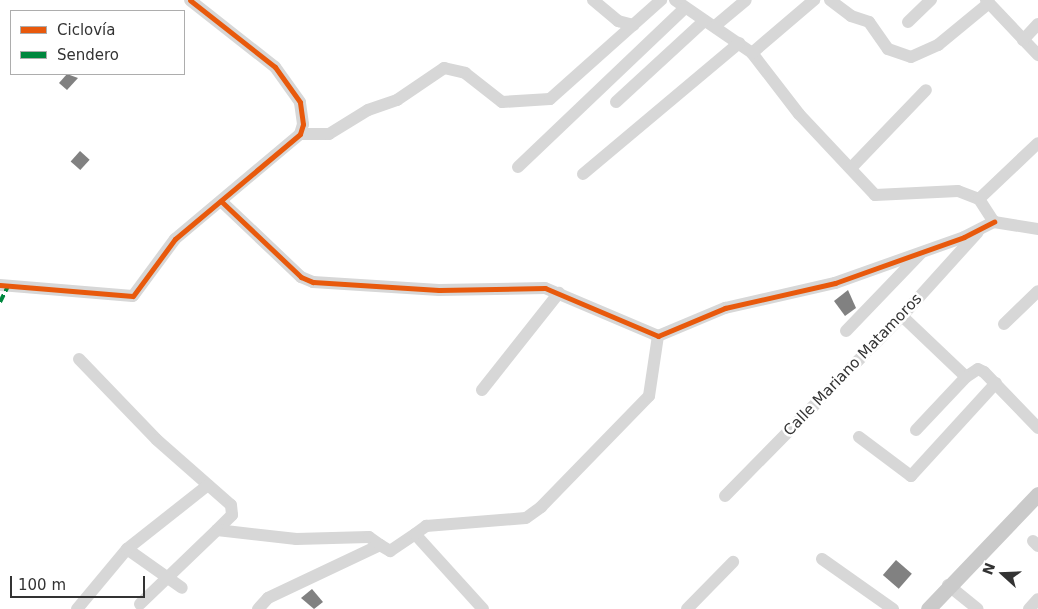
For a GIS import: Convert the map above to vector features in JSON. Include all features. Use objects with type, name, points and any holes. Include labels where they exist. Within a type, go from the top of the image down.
[{"type":"main road","points":[[928,609],[948,585],[1038,494]]},
{"type":"street","points":[[0,285],[132,296],[175,239],[207,208],[222,202],[300,134],[304,124],[300,102],[275,67],[190,0]]},
{"type":"street","points":[[592,0],[618,21],[633,25]]},
{"type":"street","points":[[300,134],[329,134],[368,110],[397,100],[444,68],[465,74],[502,102],[550,99],[661,0]]},
{"type":"street","points":[[616,102],[709,24],[746,0]]},
{"type":"street","points":[[752,53],[814,0]]},
{"type":"street","points":[[830,0],[851,16],[869,22],[888,49],[911,57],[938,45],[987,2],[1038,55]]},
{"type":"street","points":[[908,22],[931,0]]},
{"type":"street","points":[[518,167],[680,4],[752,53],[799,114],[879,196],[958,191],[979,199],[994,222],[1035,233]]},
{"type":"street","points":[[1023,40],[1038,24]]},
{"type":"street","points":[[583,174],[739,43]]},
{"type":"street","points":[[851,168],[926,90]]},
{"type":"street","points":[[979,199],[1038,143]]},
{"type":"street","points":[[222,202],[302,278],[313,282],[439,290],[545,288],[658,336],[725,308],[835,283],[978,232],[994,222]]},
{"type":"street","name":"Calle Mariano Matamoros","points":[[724,496],[902,316],[978,232]]},
{"type":"street","points":[[846,331],[924,250]]},
{"type":"street","points":[[1004,324],[1038,291]]},
{"type":"street","points":[[482,390],[559,293]]},
{"type":"street","points":[[902,316],[966,377]]},
{"type":"street","points":[[217,530],[296,539],[368,537],[390,551],[426,526],[526,518],[541,507],[649,396],[658,336]]},
{"type":"street","points":[[78,359],[234,510],[217,530],[140,604]]},
{"type":"street","points":[[916,430],[966,377],[978,370],[996,383],[1038,428]]},
{"type":"street","points":[[859,437],[911,476],[996,383]]},
{"type":"street","points":[[77,609],[127,549],[208,485]]},
{"type":"street","points":[[414,534],[482,609]]},
{"type":"street","points":[[258,609],[268,598],[380,545]]},
{"type":"street","points":[[127,549],[168,576],[182,588]]},
{"type":"street","points":[[822,559],[892,609]]},
{"type":"street","points":[[687,609],[733,562]]},
{"type":"street","points":[[948,585],[978,609]]},
{"type":"street","points":[[1029,609],[1038,599]]},
{"type":"building","points":[[66,75],[78,78],[67,90],[59,83]]},
{"type":"building","points":[[80,151],[90,160],[80,170],[71,161]]},
{"type":"building","points":[[848,290],[856,308],[845,316],[834,301]]},
{"type":"building","points":[[896,560],[912,574],[899,589],[883,575]]},
{"type":"building","points":[[312,589],[323,602],[314,609],[301,598]]},
{"type":"marked path","points":[[0,302],[8,286]]},
{"type":"cycle path","points":[[0,285],[133,296],[175,239],[300,134],[303,124],[300,102],[275,67],[190,0]]},
{"type":"cycle path","points":[[222,202],[301,277],[313,282],[439,290],[545,288],[658,336],[725,308],[835,283],[964,237],[994,222]]}]
